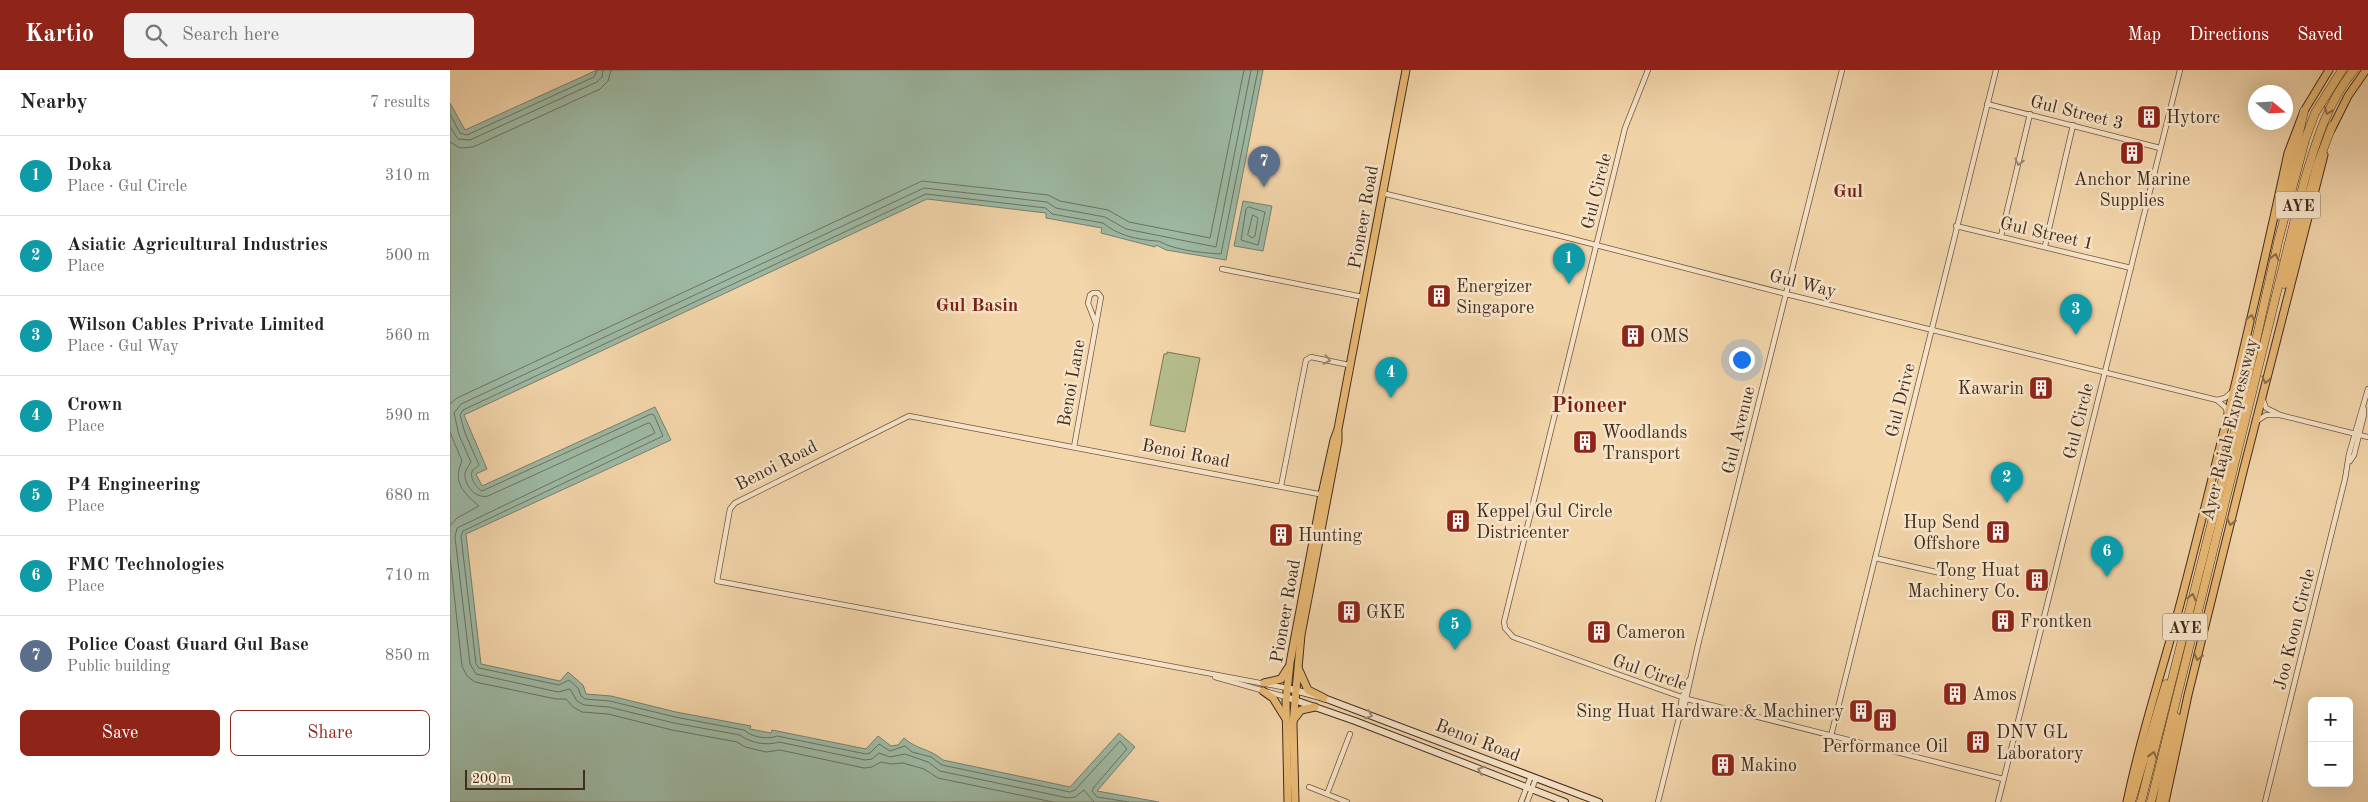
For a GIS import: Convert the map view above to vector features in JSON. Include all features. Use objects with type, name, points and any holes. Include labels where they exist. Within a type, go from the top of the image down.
[{"type":"highway","name":"Ayer Rajah Expressway","points":[[2142,802],[2241,408],[2279,238],[2305,140],[2315,113],[2342,70]]},
{"type":"highway","name":"Ayer Rajah Expressway","points":[[2151,802],[2264,348],[2293,223],[2316,141],[2337,92],[2354,70]]},
{"type":"highway","points":[[2279,238],[2279,218],[2304,111]]},
{"type":"highway","points":[[2264,348],[2317,166],[2332,126]]},
{"type":"highway","points":[[2129,802],[2158,706],[2179,650]]},
{"type":"highway","points":[[2160,802],[2173,739],[2177,702]]},
{"type":"main road","name":"Pioneer Road","points":[[1288,802],[1286,697],[1290,663],[1338,440],[1338,429],[1349,365],[1406,70]]},
{"type":"main road","points":[[2129,802],[2138,754],[2180,606],[2228,416],[2288,153],[2304,111],[2329,70]]},
{"type":"main road","points":[[2165,802],[2188,694],[2262,396],[2332,126],[2353,87],[2366,70]]},
{"type":"main road","name":"Pioneer Road","points":[[1295,802],[1294,700],[1301,635],[1325,495]]},
{"type":"main road","points":[[1286,719],[1264,687],[1281,679],[1290,663]]},
{"type":"main road","points":[[1298,665],[1305,686],[1324,698]]},
{"type":"main road","name":"Benoi Road","points":[[1287,688],[1324,698],[1599,802]]},
{"type":"main road","name":"Benoi Road","points":[[1286,697],[1564,802]]},
{"type":"main road","points":[[1293,724],[1295,716],[1301,710],[1315,707]]},
{"type":"street","name":"Gul Circle","points":[[1648,70],[1625,128],[1504,622],[1505,628],[1513,636],[1684,699],[2003,779]]},
{"type":"street","name":"Gul Avenue","points":[[1658,802],[1679,718],[1682,717],[1684,699],[1842,70]]},
{"type":"street","name":"Gul Drive","points":[[1830,736],[1996,70]]},
{"type":"street","name":"Gul Circle","points":[[1998,802],[2180,70]]},
{"type":"street","name":"Gul Street 3","points":[[1987,104],[2160,148]]},
{"type":"street","points":[[2001,236],[2030,114]]},
{"type":"street","points":[[2045,246],[2073,125]]},
{"type":"street","name":"Gul Way","points":[[1382,193],[2217,400]]},
{"type":"street","name":"Gul Street 1","points":[[1956,226],[2131,268]]},
{"type":"street","points":[[1222,269],[1363,298]]},
{"type":"street","name":"Benoi Lane","points":[[1074,447],[1096,324],[1100,297],[1098,294],[1093,293],[1090,295],[1088,303],[1096,324]]},
{"type":"street","points":[[1281,486],[1306,361],[1311,357],[1349,365]]},
{"type":"street","name":"Joo Koon Circle","points":[[2265,802],[2368,388]]},
{"type":"street","points":[[2217,400],[2225,398],[2234,389]]},
{"type":"street","points":[[2262,396],[2266,408],[2280,415],[2368,437]]},
{"type":"street","points":[[2217,400],[2226,408],[2228,416]]},
{"type":"street","points":[[2255,424],[2262,416],[2280,415]]},
{"type":"street","name":"Benoi Road","points":[[1287,688],[1264,687],[1201,673],[717,581],[730,510],[733,504],[906,416],[928,418],[1325,495]]},
{"type":"street","points":[[1875,558],[1949,574]]},
{"type":"street","name":"Benoi Road","points":[[1201,673],[1264,687],[1286,697]]},
{"type":"street","points":[[1327,794],[1350,734]]},
{"type":"street","points":[[1522,802],[1534,777]]},
{"type":"street","points":[[1309,787],[1347,802]]},
{"type":"street","points":[[1527,802],[1529,789]]},
{"type":"green space","points":[[1167,352],[1200,358],[1185,432],[1150,425],[1164,354],[1167,354]]},
{"type":"water","points":[[597,70],[1263,70],[1226,260],[1166,250],[1156,245],[1155,247],[1101,233],[1102,228],[1046,218],[1046,213],[927,199],[464,415],[487,469],[476,474],[482,486],[655,407],[671,440],[466,534],[481,664],[560,681],[568,672],[583,685],[586,694],[611,696],[676,712],[751,726],[750,729],[771,733],[772,730],[866,749],[878,736],[891,746],[898,745],[904,738],[943,760],[1070,787],[1119,733],[1135,747],[1097,791],[1159,802],[450,802],[450,103],[465,130]]},
{"type":"water","points":[[1243,201],[1272,206],[1263,251],[1234,246]]},
{"type":"place","name":"Hytorc","points":[[2149,117]]},
{"type":"place","name":"Anchor Marine Supplies","points":[[2132,153]]},
{"type":"place","name":"Police Coast Guard Gul Base","points":[[1264,187]]},
{"type":"place","name":"Doka","points":[[1569,284]]},
{"type":"place","name":"Energizer Singapore","points":[[1439,296]]},
{"type":"place","name":"Wilson Cables Private Limited","points":[[2076,335]]},
{"type":"place","name":"OMS","points":[[1633,336]]},
{"type":"place","name":"Kawarin","points":[[2041,388]]},
{"type":"place","name":"Crown","points":[[1391,398]]},
{"type":"place","name":"Woodlands Transport","points":[[1585,442]]},
{"type":"place","name":"Asiatic Agricultural Industries","points":[[2007,503]]},
{"type":"place","name":"Keppel Gul Circle Districenter","points":[[1458,521]]},
{"type":"place","name":"Hup Send Offshore","points":[[1998,532]]},
{"type":"place","name":"Hunting","points":[[1281,535]]},
{"type":"place","name":"FMC Technologies","points":[[2107,577]]},
{"type":"place","name":"Tong Huat Machinery Co.","points":[[2037,580]]},
{"type":"place","name":"GKE","points":[[1349,612]]},
{"type":"place","name":"Frontken","points":[[2003,621]]},
{"type":"place","name":"Cameron","points":[[1599,632]]},
{"type":"place","name":"P4 Engineering","points":[[1455,650]]},
{"type":"place","name":"Amos","points":[[1955,694]]},
{"type":"place","name":"Sing Huat Hardware & Machinery","points":[[1861,711]]},
{"type":"place","name":"Performance Oil","points":[[1885,720]]},
{"type":"place","name":"DNV GL Laboratory","points":[[1978,742]]},
{"type":"place","name":"Makino","points":[[1723,765]]},
{"type":"district","name":"Gul","points":[[1848,190]]},
{"type":"district","name":"Gul Basin","points":[[977,304]]},
{"type":"district","name":"Pioneer","points":[[1589,404]]}]
